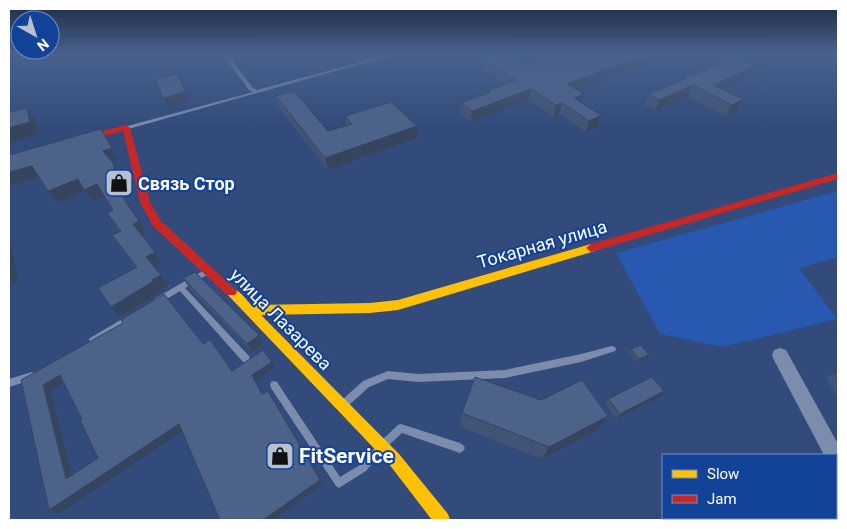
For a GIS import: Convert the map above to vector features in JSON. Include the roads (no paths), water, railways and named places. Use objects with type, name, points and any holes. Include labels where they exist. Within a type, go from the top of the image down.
[{"type":"street","points":[[63,144],[126,128]]},
{"type":"street","name":"улица Лазарева","points":[[126,128],[145,202],[157,223],[250,310],[382,446],[442,520]]},
{"type":"street","name":"Токарная улица","points":[[250,310],[370,308],[398,305],[838,176]]},
{"type":"street","points":[[780,355],[833,454]]},
{"type":"lane","points":[[243,78],[251,89],[257,92]]},
{"type":"lane","points":[[126,128],[309,78]]},
{"type":"lane","points":[[148,307],[208,270]]},
{"type":"lane","points":[[180,287],[246,359]]},
{"type":"lane","points":[[83,346],[140,312]]},
{"type":"lane","points":[[342,405],[366,384],[388,375],[427,378],[505,374],[581,358],[612,349]]},
{"type":"lane","points":[[9,383],[42,371]]},
{"type":"lane","points":[[274,385],[339,483],[363,468],[382,446],[402,428],[460,448]]},
{"type":"place","name":"Связь Стор","points":[[119,183]]},
{"type":"place","name":"FitService","points":[[280,456]]}]
